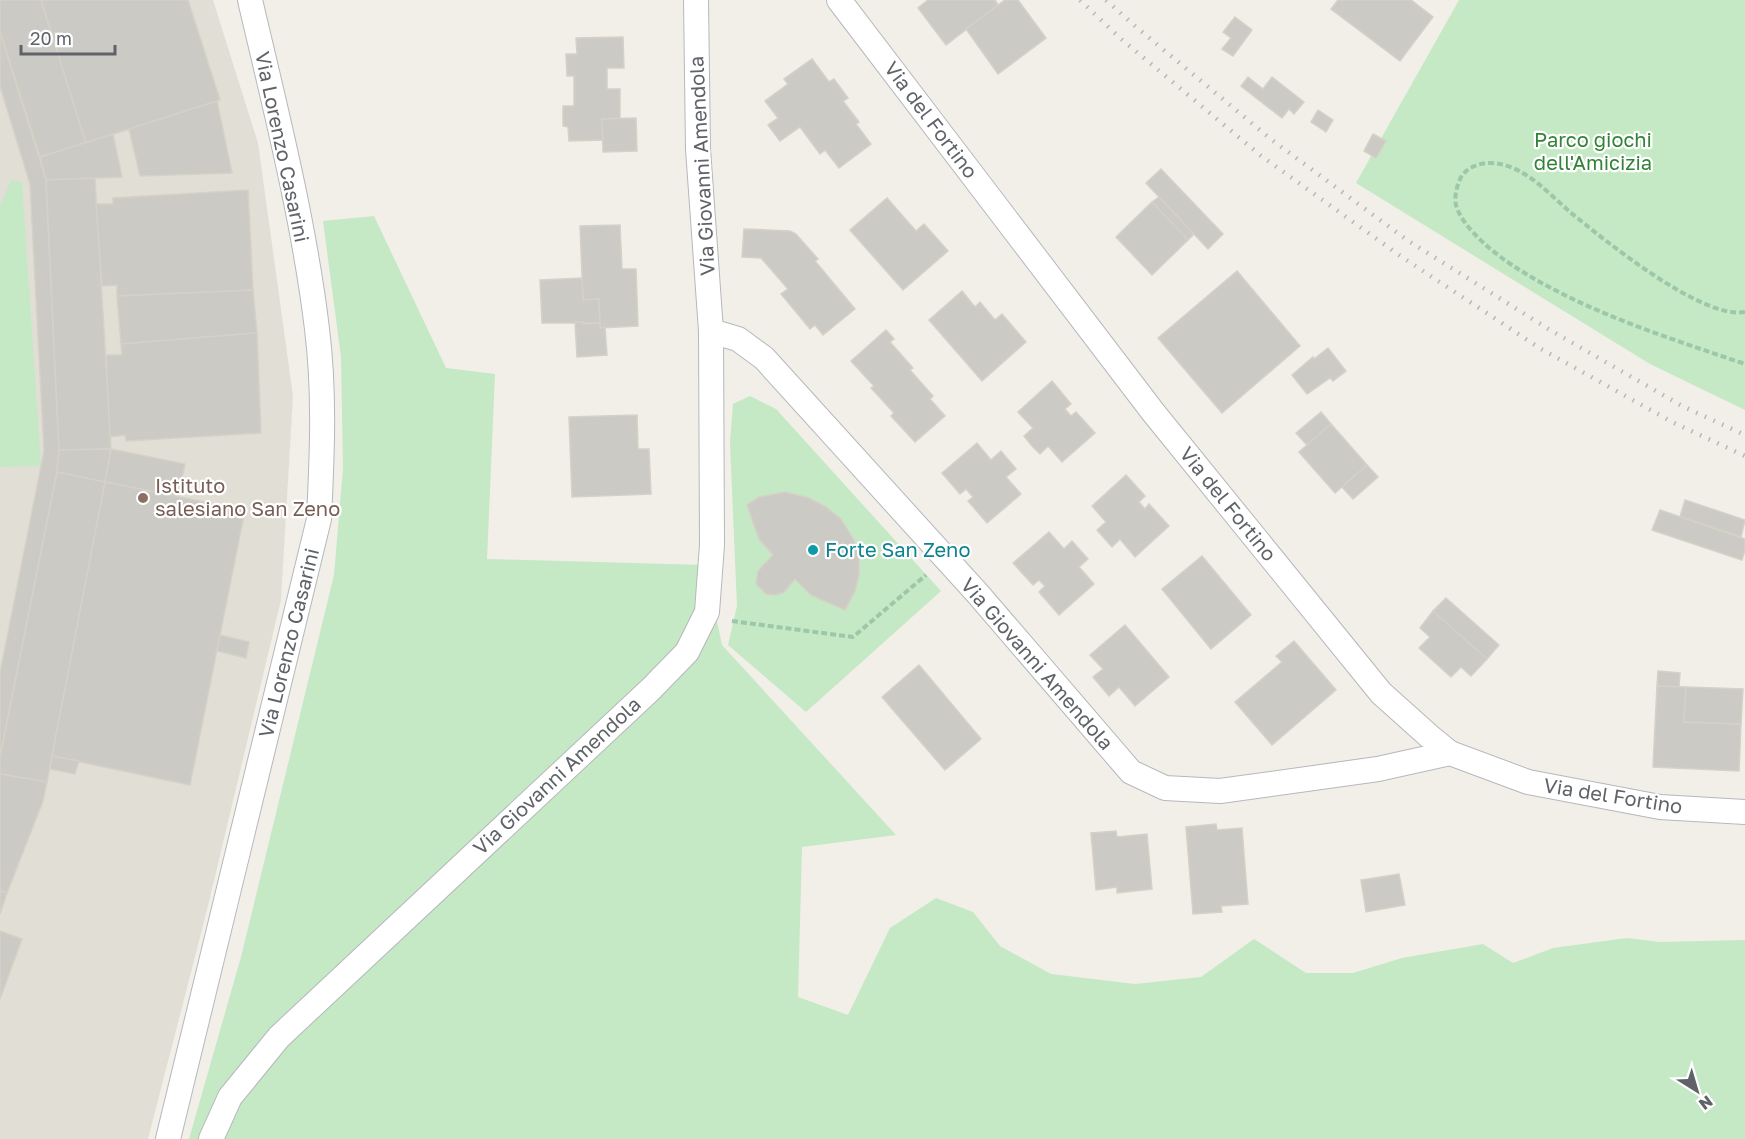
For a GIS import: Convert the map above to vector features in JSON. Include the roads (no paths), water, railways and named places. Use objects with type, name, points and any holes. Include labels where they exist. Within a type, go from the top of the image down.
[{"type":"street","name":"Via Lorenzo Casarini","points":[[168,1139],[319,519],[324,427],[317,329],[296,203],[250,0]]},
{"type":"street","name":"Via Giovanni Amendola","points":[[211,1139],[230,1097],[279,1037],[333,984],[597,741],[687,652],[707,612],[712,545],[711,331],[698,149],[696,0]]},
{"type":"street","name":"Via del Fortino","points":[[839,0],[1153,412],[1374,684],[1421,729],[1450,753],[1528,783],[1660,807],[1745,812]]},
{"type":"street","name":"Via Giovanni Amendola","points":[[711,331],[738,339],[764,358],[978,594],[1131,772],[1165,788],[1220,790],[1378,769],[1450,753]]},
{"type":"railway","points":[[1080,0],[1120,38],[1260,155],[1399,255],[1541,349],[1674,423],[1745,456]]},
{"type":"railway","points":[[1106,0],[1272,140],[1407,240],[1550,330],[1682,406],[1745,435]]},
{"type":"place","name":"Istituto salesiano San Zeno","points":[[143,498]]},
{"type":"place","name":"Forte San Zeno","points":[[813,550]]},
{"type":"park label","name":"Parco giochi dell'Amicizia","points":[[1593,152]]}]
